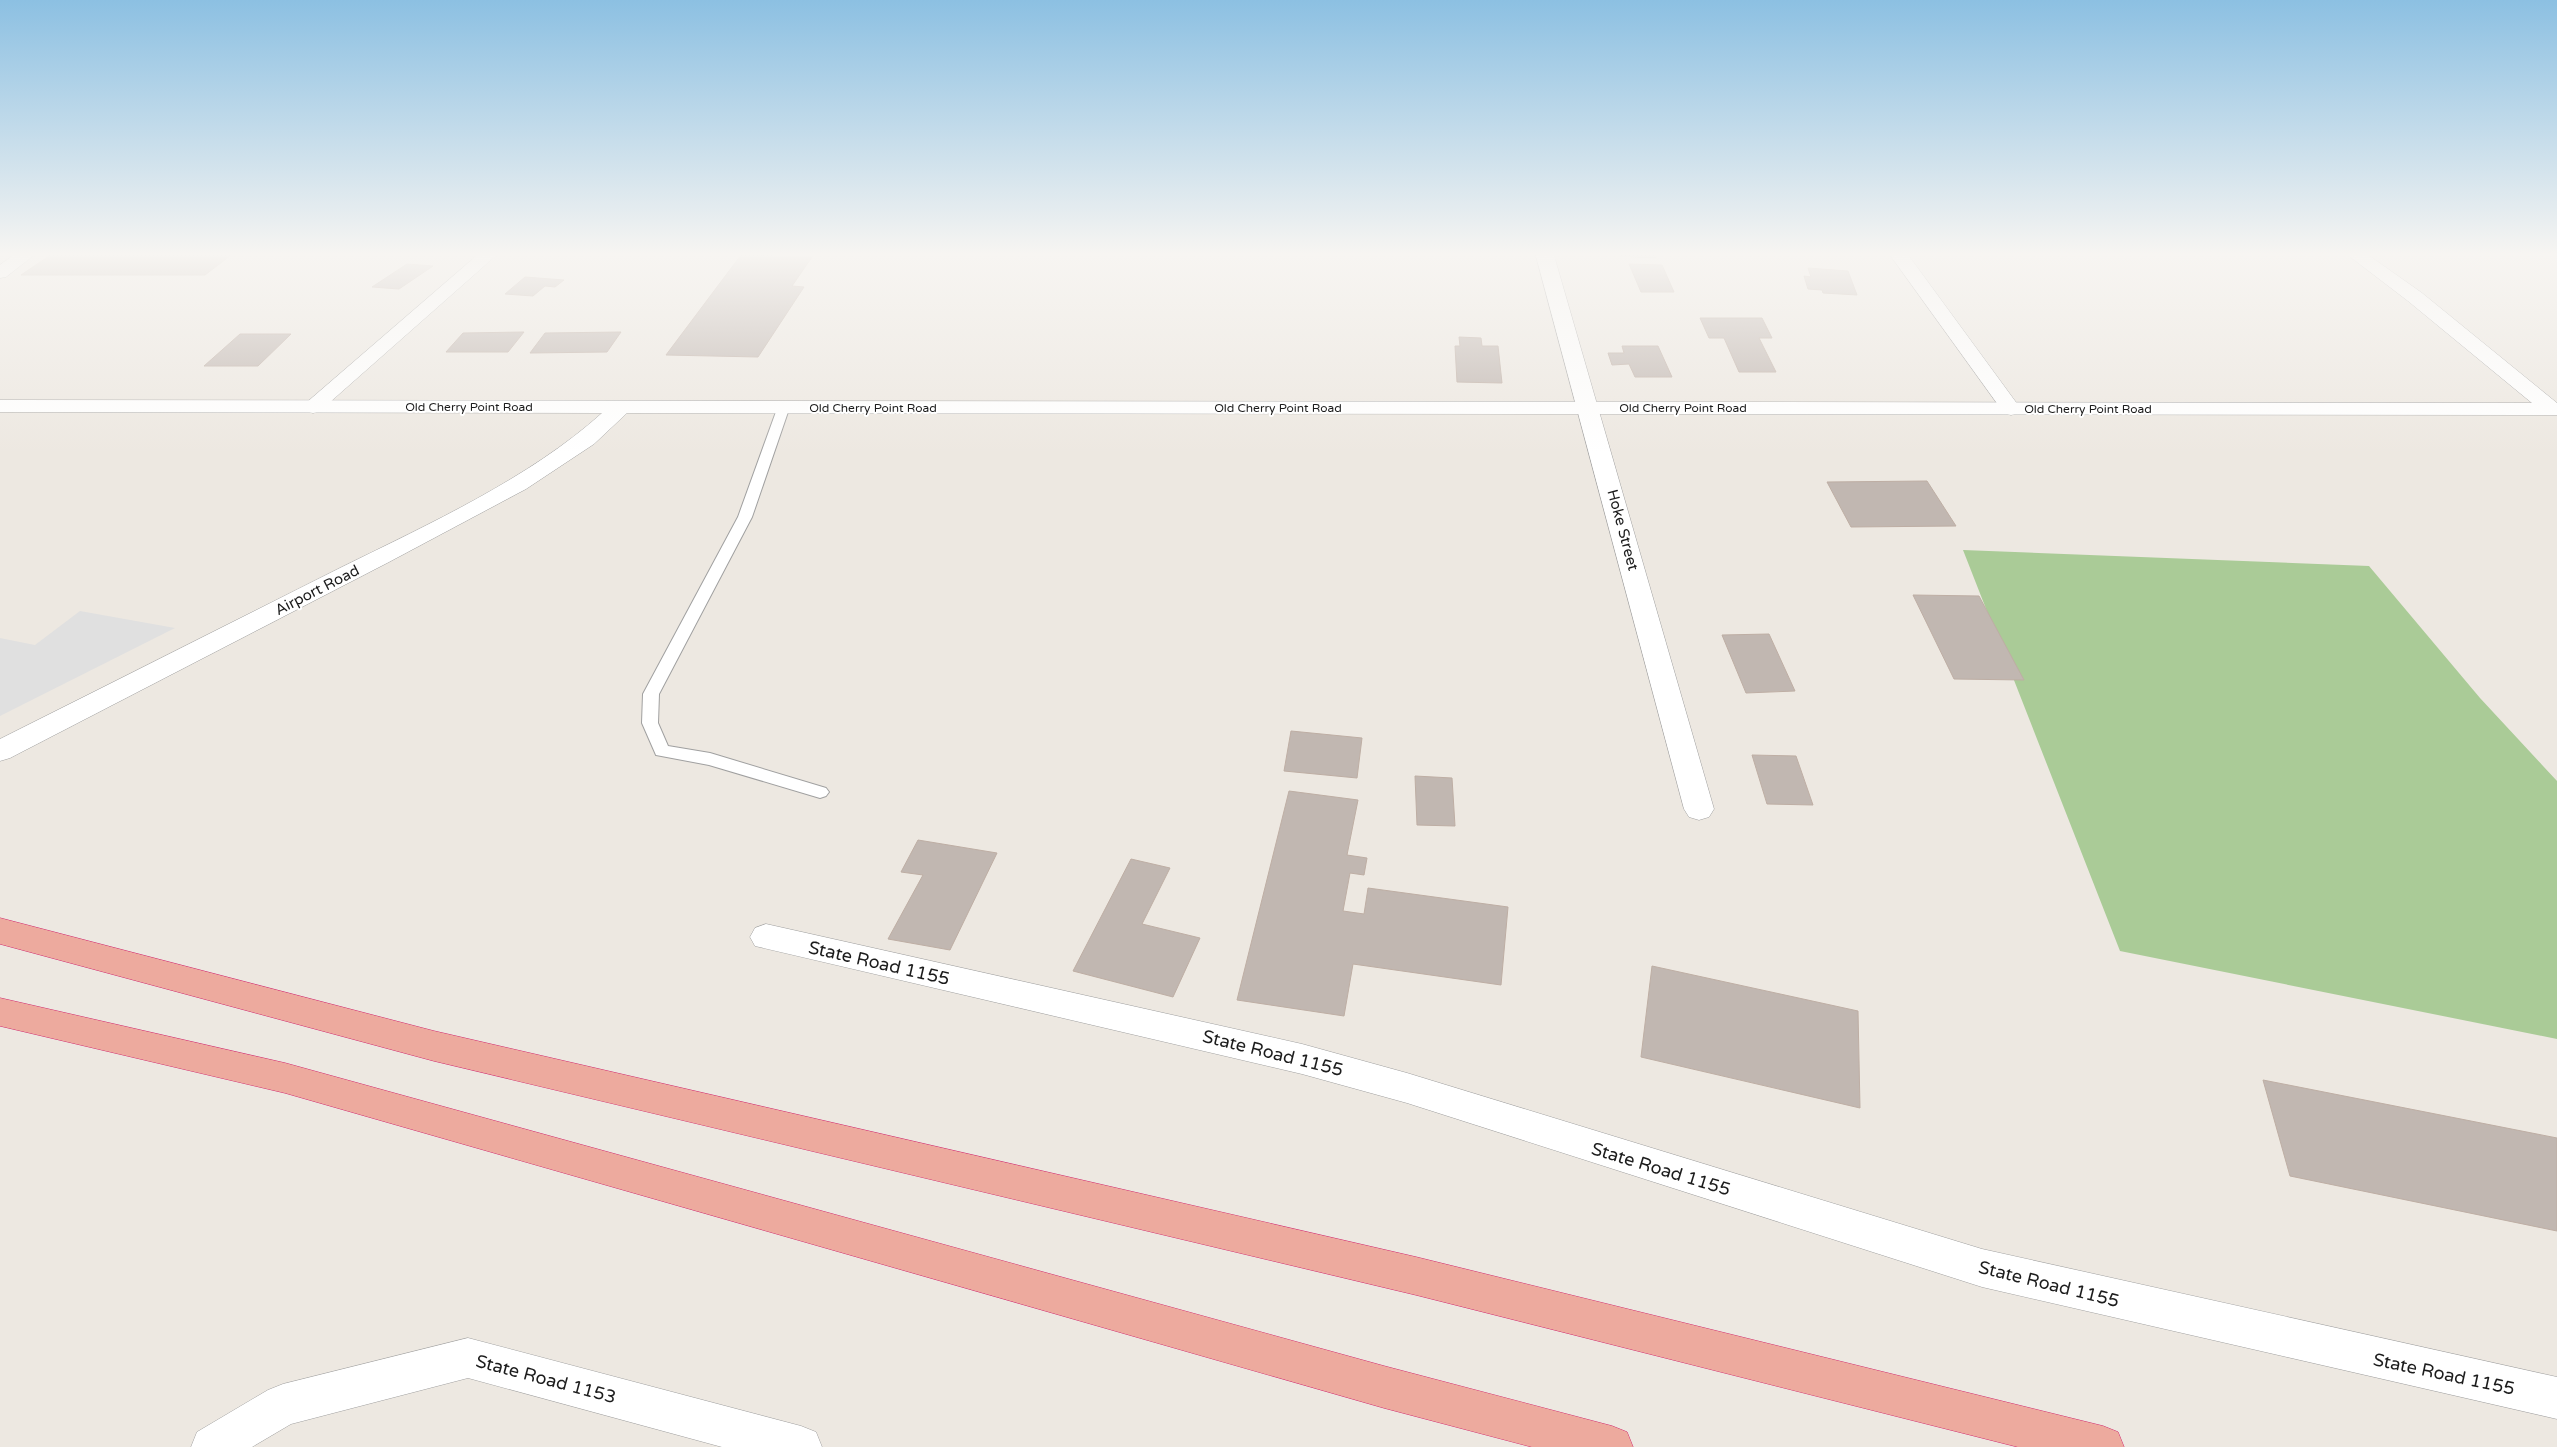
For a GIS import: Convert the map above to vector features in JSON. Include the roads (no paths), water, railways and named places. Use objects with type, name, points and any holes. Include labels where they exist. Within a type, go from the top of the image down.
[{"type":"highway","points":[[0,931],[434,1046],[1416,1276],[2103,1447]]},
{"type":"highway","points":[[0,1012],[285,1078],[1374,1384],[1612,1447]]},
{"type":"street","points":[[313,407],[413,320]]},
{"type":"street","name":"Hoke Street","points":[[1563,320],[1699,809]]},
{"type":"street","points":[[1946,320],[2011,409]]},
{"type":"street","points":[[2443,320],[2554,409]]},
{"type":"street","name":"Old Cherry Point Road","points":[[0,406],[783,409],[2554,409]]},
{"type":"street","name":"Airport Road","points":[[0,750],[381,557],[518,484],[586,439],[620,408]]},
{"type":"street","name":"State Road 1155","points":[[766,937],[1321,1064],[1407,1088],[1694,1180],[1982,1268],[2112,1300],[2557,1398]]},
{"type":"street","name":"State Road 1153","points":[[212,1447],[283,1405],[468,1358],[801,1447]]},
{"type":"lane","points":[[783,409],[744,517],[651,694],[650,723],[662,751],[710,759],[820,792]]}]
